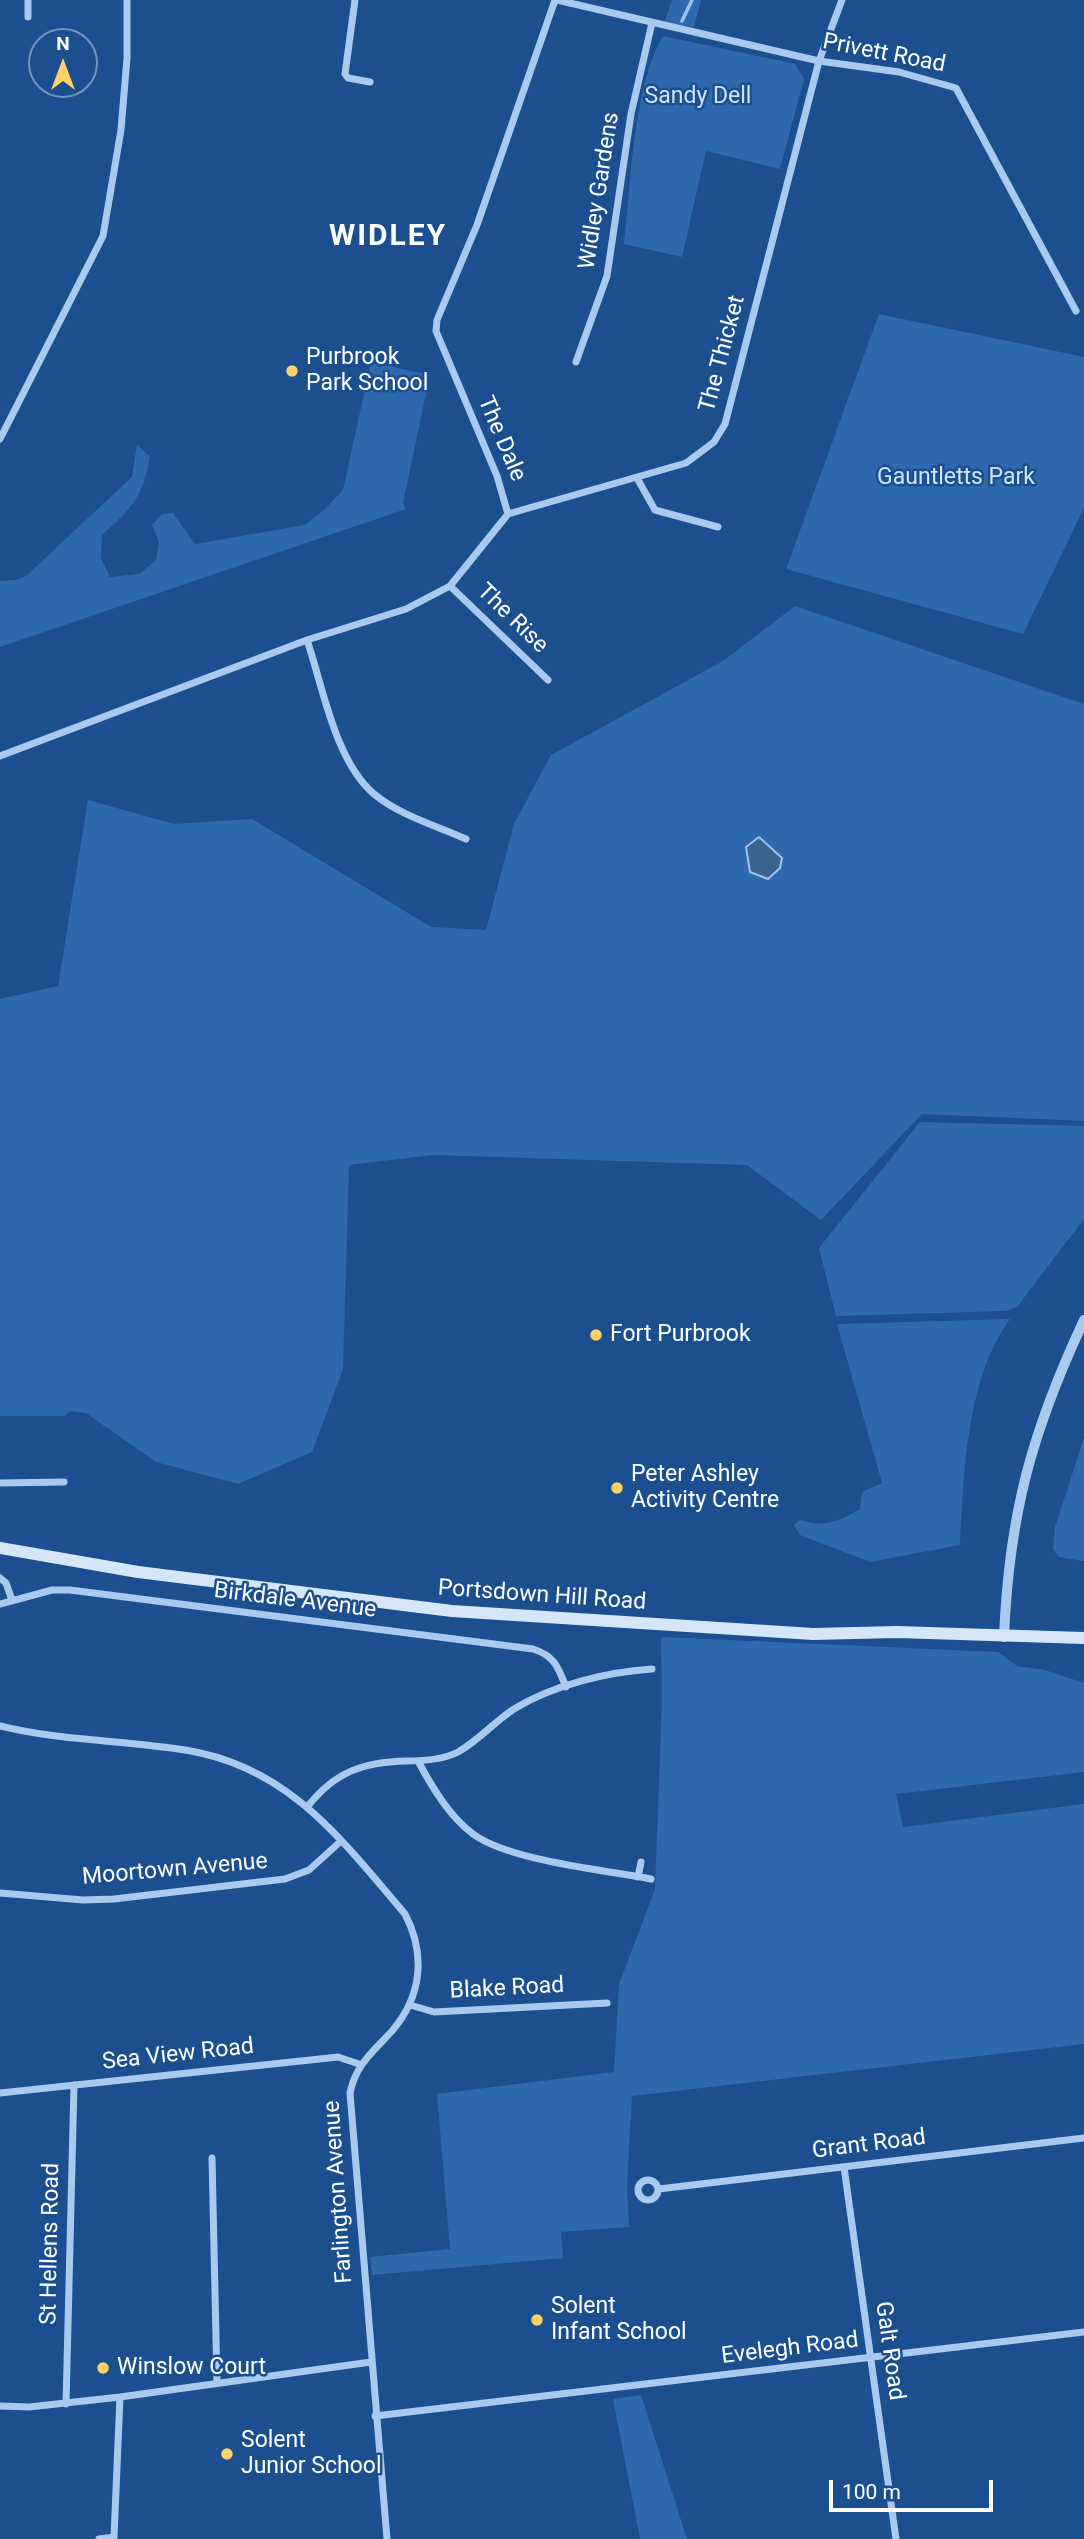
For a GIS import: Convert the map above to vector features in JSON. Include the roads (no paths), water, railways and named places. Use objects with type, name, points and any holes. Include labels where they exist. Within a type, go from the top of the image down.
[{"type":"main road","name":"Portsdown Hill Road","points":[[0,1548],[138,1572],[452,1611],[813,1634],[897,1632],[1084,1638]]},
{"type":"street","points":[[28,0],[28,17]]},
{"type":"street","points":[[0,439],[103,236],[121,130],[127,58],[127,0]]},
{"type":"street","points":[[355,0],[345,74],[348,78],[370,82]]},
{"type":"street","name":"Privett Road","points":[[556,0],[819,61],[899,72],[956,88],[1076,312]]},
{"type":"street","name":"The Dale","points":[[0,756],[307,640],[406,609],[450,586],[508,514],[502,488],[436,331],[437,320],[477,225],[556,0]]},
{"type":"street","name":"The Thicket","points":[[508,514],[686,463],[714,442],[725,424],[819,61],[842,0]]},
{"type":"street","name":"Widley Gardens","points":[[576,362],[607,276],[631,114],[652,23]]},
{"type":"street","points":[[637,478],[655,510],[718,527]]},
{"type":"street","name":"The Rise","points":[[450,586],[548,680]]},
{"type":"street","points":[[307,640],[343,749],[358,776],[384,801],[466,839]]},
{"type":"street","points":[[1004,1637],[1008,1573],[1025,1468],[1042,1417],[1084,1320]]},
{"type":"street","points":[[0,1483],[64,1482]]},
{"type":"street","points":[[0,1578],[6,1583],[12,1600]]},
{"type":"street","name":"Birkdale Avenue","points":[[0,1604],[52,1590],[70,1590],[533,1649],[549,1654],[557,1662],[566,1688]]},
{"type":"street","points":[[308,1806],[321,1790],[350,1769],[368,1764],[418,1761],[458,1752],[515,1709],[618,1671],[652,1669]]},
{"type":"street","points":[[0,1726],[206,1754],[267,1776],[308,1806],[405,1913],[419,1956],[410,2005],[391,2032],[359,2064]]},
{"type":"street","points":[[418,1761],[454,1816],[476,1836],[518,1853],[652,1879]]},
{"type":"street","name":"Moortown Avenue","points":[[0,1893],[83,1900],[114,1899],[285,1879],[309,1870],[341,1841]]},
{"type":"street","points":[[638,1877],[641,1862]]},
{"type":"street","name":"Blake Road","points":[[410,2005],[434,2012],[607,2003]]},
{"type":"street","name":"Sea View Road","points":[[0,2093],[338,2057],[359,2064]]},
{"type":"street","name":"Farlington Avenue","points":[[359,2064],[350,2093],[387,2539]]},
{"type":"street","name":"St Hellens Road","points":[[66,2404],[74,2085]]},
{"type":"street","name":"Grant Road","points":[[659,2189],[1084,2138]]},
{"type":"street","points":[[212,2158],[217,2383]]},
{"type":"street","name":"Galt Road","points":[[844,2167],[896,2539]]},
{"type":"street","name":"Evelegh Road","points":[[375,2416],[1084,2332]]},
{"type":"street","points":[[0,2406],[66,2404],[120,2398],[371,2362]]},
{"type":"street","points":[[99,2539],[114,2537],[120,2398]]},
{"type":"waterway","points":[[682,21],[692,0]]},
{"type":"place","name":"Purbrook Park School","points":[[292,371]]},
{"type":"place","name":"Fort Purbrook","points":[[596,1335]]},
{"type":"place","name":"Peter Ashley Activity Centre","points":[[617,1488]]},
{"type":"place","name":"Solent Infant School","points":[[537,2320]]},
{"type":"place","name":"Winslow Court","points":[[103,2368]]},
{"type":"place","name":"Solent Junior School","points":[[227,2454]]},
{"type":"district","name":"WIDLEY","points":[[388,237]]},
{"type":"park label","name":"Sandy Dell","points":[[698,97]]},
{"type":"park label","name":"Gauntletts Park","points":[[956,478]]}]
